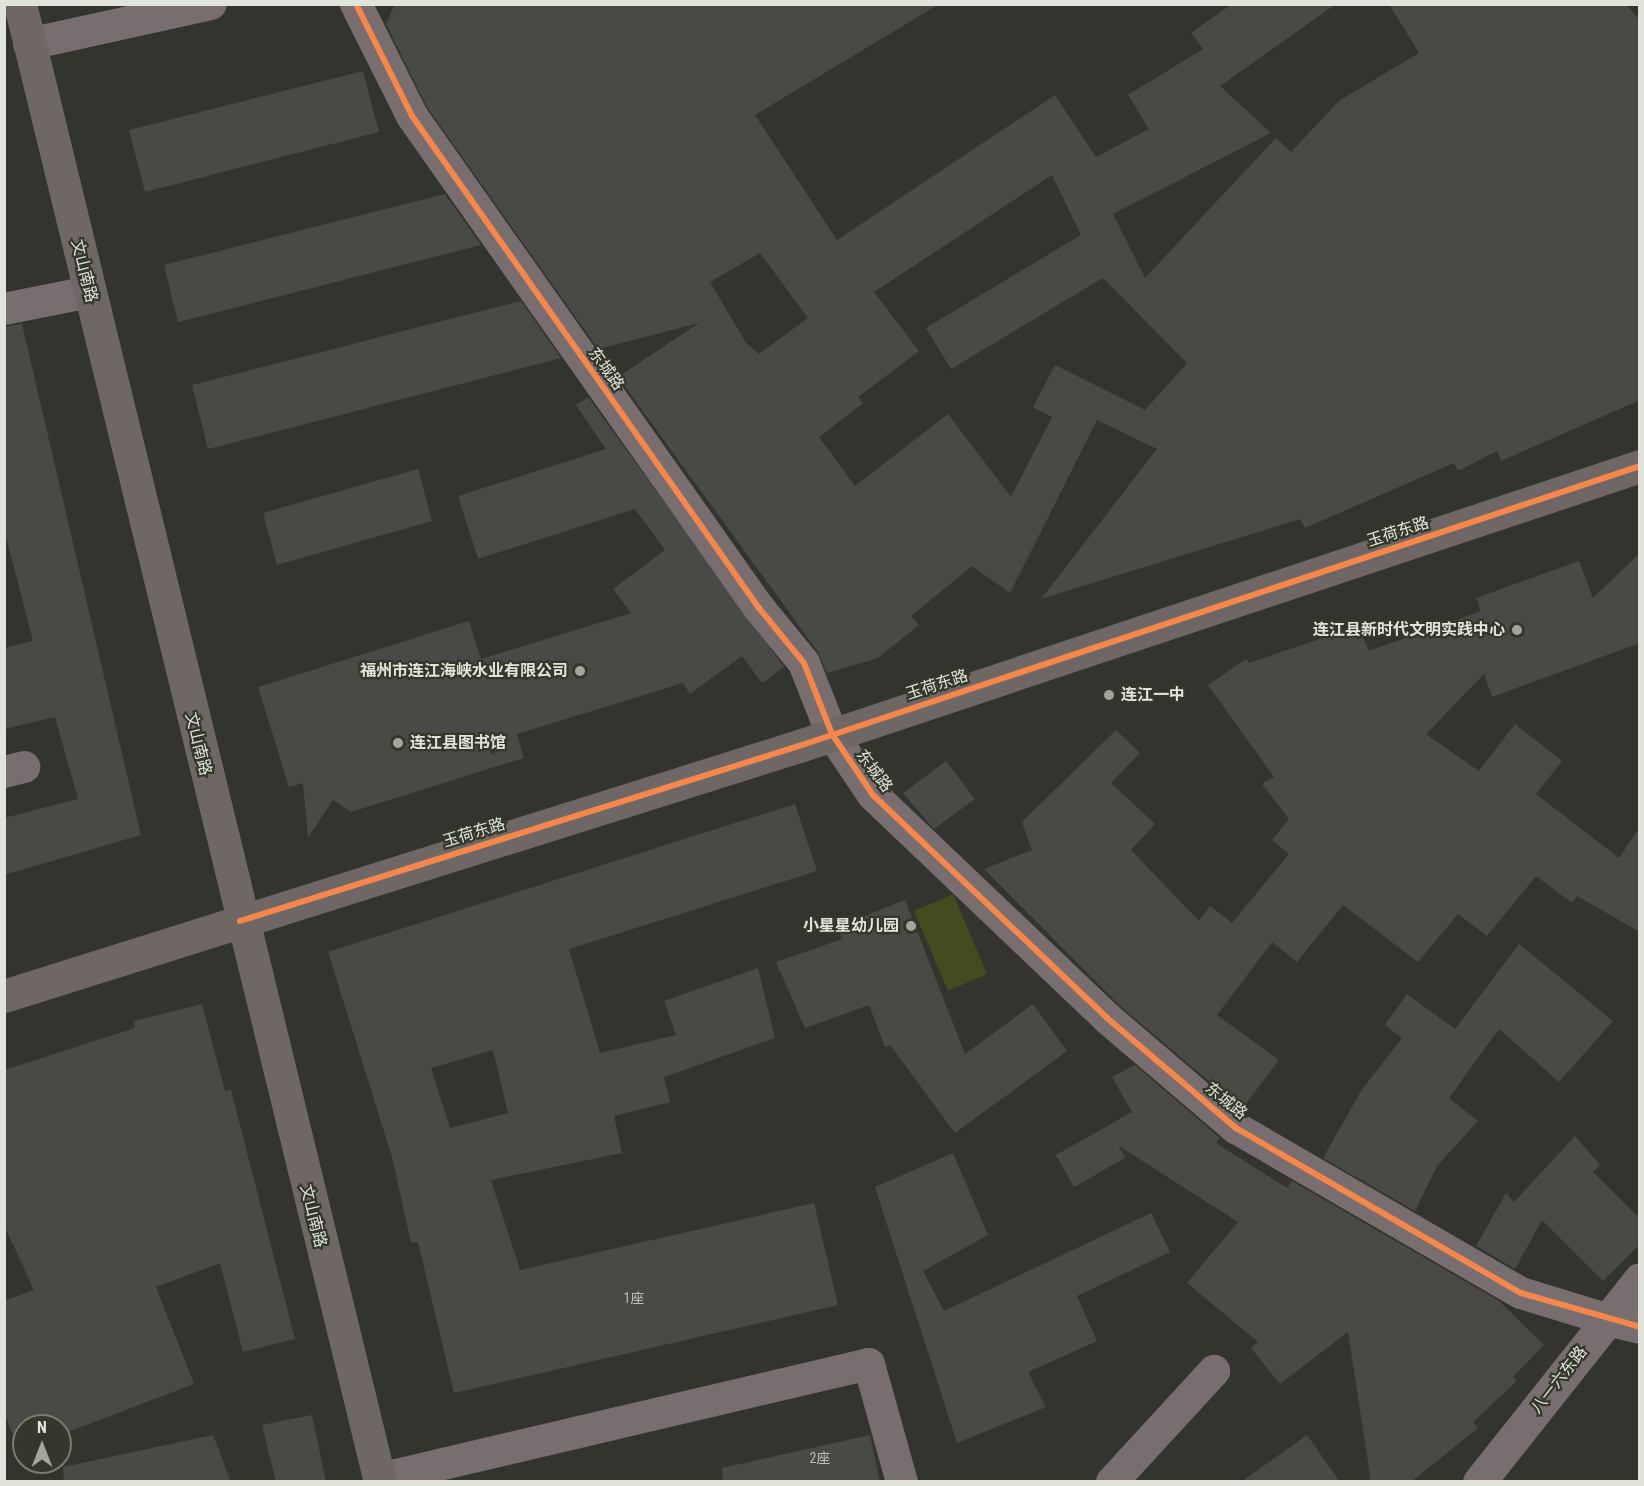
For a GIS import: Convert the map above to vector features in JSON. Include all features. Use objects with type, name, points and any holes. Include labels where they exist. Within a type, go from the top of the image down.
[{"type":"main road","name":"文山南路","points":[[20,4],[240,921],[380,1480]]},
{"type":"main road","name":"玉荷东路","points":[[4,996],[832,734],[1640,466]]},
{"type":"street","points":[[29,44],[211,4]]},
{"type":"street","name":"东城路","points":[[356,4],[424,135],[759,608],[804,663],[832,734],[873,795],[1107,1018],[1236,1128],[1521,1293],[1606,1319]]},
{"type":"street","points":[[4,309],[89,292]]},
{"type":"street","name":"八一六东路","points":[[1479,1482],[1640,1279]]},
{"type":"street","points":[[1606,1319],[1640,1327]]},
{"type":"street","points":[[380,1480],[869,1364],[902,1482]]},
{"type":"street","points":[[1112,1482],[1214,1371]]},
{"type":"green space","points":[[953,894],[987,974],[948,991],[914,911]]},
{"type":"building","points":[[395,4],[939,4],[755,115],[837,240],[1055,95],[1096,157],[1149,129],[1128,95],[1203,49],[1191,33],[1232,4],[1336,4],[1220,86],[1271,133],[1113,214],[1145,278],[1276,138],[1291,152],[1339,101],[1419,53],[1389,4],[1626,4],[1640,21],[1640,400],[1501,461],[1497,451],[1458,471],[1454,463],[1305,528],[1300,519],[1041,599],[1157,449],[1097,420],[1010,593],[972,566],[911,616],[919,625],[878,658],[827,673],[818,652],[618,377],[699,323],[598,349],[427,107],[386,24]],"holes":[[[1052,175],[1081,235],[926,328],[951,369],[1103,278],[1187,363],[1145,410],[1055,365],[1033,407],[1052,417],[1011,497],[948,414],[855,486],[819,437],[863,403],[858,397],[919,351],[874,292]],[[760,253],[808,318],[759,354],[746,343],[710,282]]]},
{"type":"building","points":[[363,71],[379,132],[145,192],[129,130]]},
{"type":"building","points":[[445,194],[481,245],[178,322],[164,265]]},
{"type":"building","points":[[521,301],[561,358],[208,449],[192,385]]},
{"type":"building","points":[[22,324],[141,835],[4,875],[4,818],[78,799],[55,717],[4,729],[4,648],[33,641],[4,529],[4,327]]},
{"type":"building","points":[[588,397],[784,667],[762,683],[742,656],[690,694],[683,683],[517,734],[524,758],[351,812],[333,800],[308,838],[303,783],[289,787],[258,687],[469,621],[481,659],[631,613],[613,589],[665,550],[635,509],[478,559],[458,496],[606,449],[576,405]]},
{"type":"building","points":[[418,469],[432,521],[277,565],[263,513]]},
{"type":"building","points":[[1640,553],[1640,643],[1492,697],[1484,674],[1426,734],[1479,771],[1515,724],[1562,761],[1536,794],[1619,858],[1640,827],[1640,932],[1577,896],[1572,903],[1536,876],[1487,936],[1458,914],[1418,962],[1343,905],[1297,962],[1272,942],[1217,1015],[1279,1060],[1242,1109],[1119,1005],[984,869],[1032,850],[1022,822],[1116,730],[1140,753],[1111,783],[1155,824],[1131,850],[1199,921],[1210,906],[1232,923],[1289,854],[1272,840],[1289,819],[1262,784],[1274,777],[1208,685],[1246,659],[1249,663],[1358,626],[1369,651],[1481,611],[1476,598],[1579,561],[1593,598]]},
{"type":"building","points":[[946,761],[975,799],[934,829],[903,793]]},
{"type":"building","points":[[795,804],[817,871],[569,949],[600,1053],[676,1035],[664,1001],[758,968],[775,1038],[664,1077],[670,1102],[614,1116],[622,1153],[491,1180],[520,1270],[814,1203],[838,1305],[454,1393],[418,1242],[411,1243],[392,1157],[328,952]],"holes":[[[493,1050],[508,1113],[450,1128],[431,1068]]]},
{"type":"building","points":[[905,900],[965,1054],[1033,1004],[1067,1051],[955,1133],[890,1045],[885,1047],[869,1005],[805,1028],[776,962],[842,939],[837,927]]},
{"type":"building","points":[[1519,944],[1613,1021],[1559,1082],[1499,1029],[1449,1098],[1478,1121],[1437,1166],[1415,1211],[1323,1158],[1361,1091],[1402,1038],[1385,1025],[1407,994],[1455,1029]]},
{"type":"building","points":[[202,1004],[225,1091],[231,1090],[295,1339],[243,1352],[220,1263],[156,1287],[194,1384],[72,1430],[72,1414],[12,1414],[12,1432],[4,1412],[4,1301],[34,1290],[4,1225],[4,1070],[135,1028],[134,1021]]},
{"type":"building","points":[[1135,1065],[1220,1138],[1216,1143],[1287,1188],[1292,1181],[1499,1301],[1544,1345],[1513,1377],[1517,1381],[1473,1422],[1478,1428],[1411,1482],[1371,1482],[1348,1332],[1280,1384],[1251,1348],[1258,1342],[1187,1283],[1238,1222],[1119,1146],[1125,1158],[1074,1187],[1056,1155],[1132,1112],[1112,1077]]},
{"type":"building","points":[[1575,1136],[1600,1165],[1593,1172],[1640,1219],[1640,1244],[1603,1281],[1542,1220],[1515,1269],[1476,1246],[1506,1193],[1514,1202]]},
{"type":"building","points":[[953,1153],[988,1235],[923,1271],[944,1311],[1151,1213],[1170,1252],[1077,1296],[1097,1341],[1028,1372],[1046,1407],[957,1443],[875,1187]]},
{"type":"building","points":[[312,1415],[326,1482],[276,1482],[262,1425]]},
{"type":"building","points":[[213,1435],[231,1482],[64,1482],[63,1474],[72,1474],[72,1465]]},
{"type":"building","points":[[870,1435],[880,1482],[723,1482],[722,1468]]},
{"type":"building","points":[[1307,1435],[1340,1482],[1241,1482]]},
{"type":"cycle path","points":[[356,4],[412,116],[759,608],[804,663],[832,734],[873,795],[1107,1018],[1236,1128],[1521,1293],[1640,1327]]},
{"type":"cycle path","points":[[240,921],[799,746],[1640,466]]},
{"type":"place","name":"连江县新时代文明实践中心","points":[[1517,630]]},
{"type":"place","name":"福州市连江海峡水业有限公司","points":[[580,671]]},
{"type":"place","name":"连江一中","points":[[1109,695]]},
{"type":"place","name":"连江县图书馆","points":[[398,743]]},
{"type":"place","name":"小星星幼儿园","points":[[911,926]]}]
